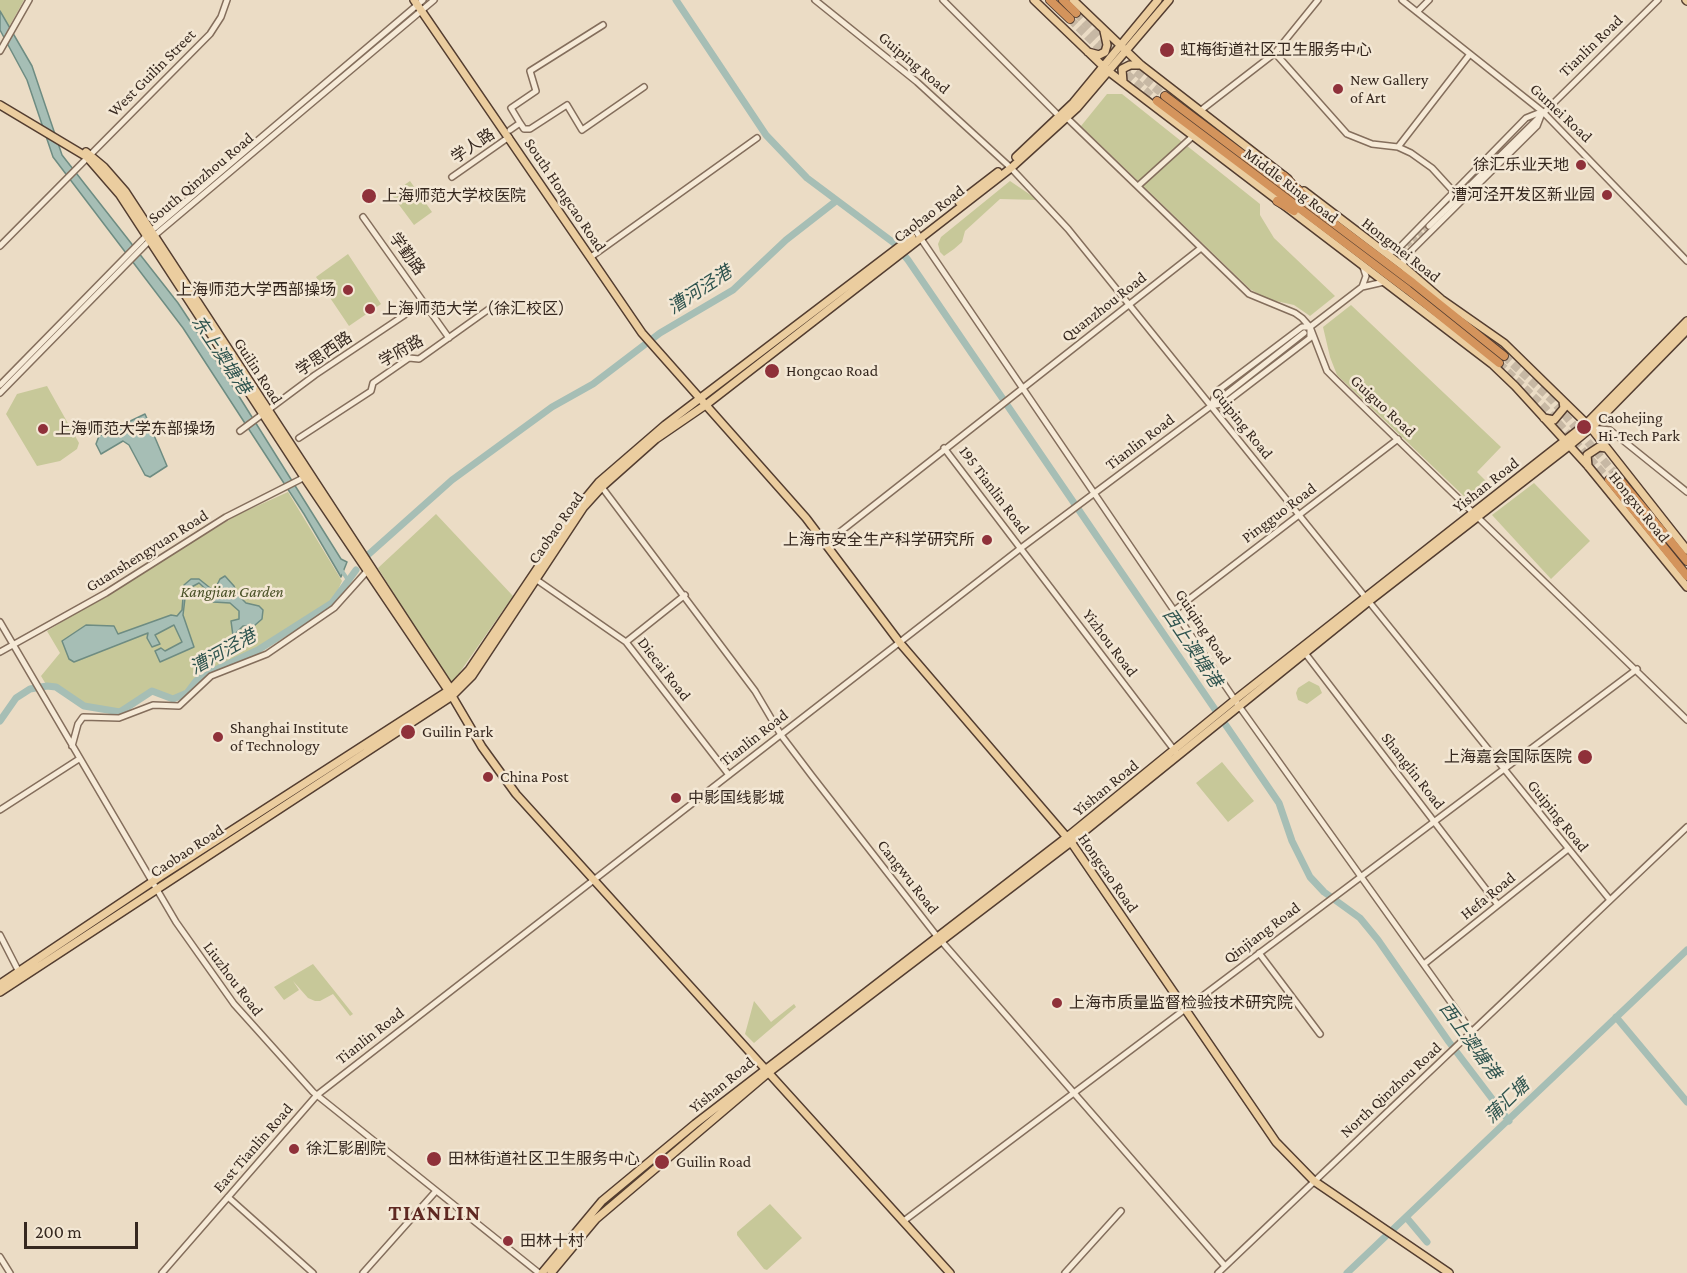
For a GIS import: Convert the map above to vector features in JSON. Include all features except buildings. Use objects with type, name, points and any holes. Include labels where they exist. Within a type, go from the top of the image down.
[{"type":"highway","points":[[1050,0],[1073,16],[1063,0]]},
{"type":"highway","name":"Middle Ring Road","points":[[1157,101],[1330,226],[1413,283],[1502,359],[1408,290],[1330,226],[1165,96]]},
{"type":"highway","points":[[1284,176],[1330,226]]},
{"type":"highway","points":[[1277,201],[1330,226]]},
{"type":"highway","points":[[1616,474],[1687,561]]},
{"type":"highway","points":[[1609,480],[1687,576]]},
{"type":"main road","name":"Hongmei Road","points":[[1034,0],[1086,52],[1124,84],[1486,359],[1567,443]]},
{"type":"main road","name":"Hongmei Road","points":[[1073,0],[1141,65],[1404,267],[1441,299],[1504,343],[1588,426]]},
{"type":"main road","name":"Caobao Road","points":[[0,992],[21,975],[153,885],[450,693],[472,676],[534,578],[600,484],[655,432],[704,401],[1009,166],[1064,117],[1158,0]]},
{"type":"main road","name":"Caobao Road","points":[[1105,68],[1125,52],[1169,0]]},
{"type":"main road","name":"South Hongcao Road","points":[[419,4],[510,134],[642,333],[704,401]]},
{"type":"main road","points":[[1086,52],[1099,55],[1105,52],[1107,45],[1104,31]]},
{"type":"main road","points":[[1124,84],[1121,76],[1122,69],[1130,65],[1141,65]]},
{"type":"main road","name":"Guilin Road","points":[[0,100],[34,123]]},
{"type":"main road","name":"Guilin Road","points":[[0,105],[89,156],[151,236],[450,693],[482,747],[516,794],[593,881],[905,1220],[950,1273]]},
{"type":"main road","name":"Yishan Road","points":[[1588,426],[1687,321]]},
{"type":"main road","name":"Yishan Road","points":[[541,1273],[602,1201],[766,1070],[1069,839],[1366,600],[1567,443],[1588,426],[1687,330]]},
{"type":"main road","points":[[1544,417],[1554,420],[1564,408],[1563,400]]},
{"type":"main road","name":"Hongcao Road","points":[[704,401],[826,543],[900,643],[1069,839],[1276,1142],[1314,1182],[1449,1273]]},
{"type":"main road","name":"Hongxu Road","points":[[1588,426],[1609,449],[1687,550]]},
{"type":"main road","name":"Hongxu Road","points":[[1567,443],[1687,587]]},
{"type":"main road","points":[[1588,466],[1586,457],[1591,452],[1599,447],[1609,449]]},
{"type":"main road","name":"Yishan Road","points":[[1238,702],[1305,653],[1366,600]]},
{"type":"main road","name":"Caobao Road","points":[[0,984],[21,975]]},
{"type":"main road","name":"Yishan Road","points":[[551,1273],[596,1219],[766,1070]]},
{"type":"street","points":[[0,51],[30,0]]},
{"type":"street","name":"West Guilin Street","points":[[0,246],[210,33],[221,17],[227,0]]},
{"type":"street","name":"South Qinzhou Road","points":[[0,385],[151,236],[419,4],[434,0]]},
{"type":"street","name":"Guiping Road","points":[[815,0],[917,82],[1009,166],[1068,229],[1610,900]]},
{"type":"street","points":[[943,0],[1249,294],[1294,313],[1310,327]]},
{"type":"street","points":[[1200,111],[1275,53],[1318,0]]},
{"type":"street","name":"Gumei Road","points":[[1401,0],[1543,112],[1687,261]]},
{"type":"street","points":[[1417,12],[1429,0]]},
{"type":"street","name":"Tianlin Road","points":[[1429,226],[1658,0]]},
{"type":"street","points":[[603,25],[530,71],[536,91],[511,108],[520,123],[524,129],[530,129],[567,105],[582,130],[644,87]]},
{"type":"street","points":[[1275,53],[1347,134],[1372,144],[1398,147],[1411,153],[1432,168],[1453,191]]},
{"type":"street","points":[[1398,147],[1470,54]]},
{"type":"street","name":"Tianlin Road","points":[[1385,253],[1397,250],[1527,118],[1543,112]]},
{"type":"street","name":"Tianlin Road","points":[[1404,267],[1403,261],[1537,126],[1543,112]]},
{"type":"street","name":"学人路","points":[[452,177],[510,134],[520,123]]},
{"type":"street","points":[[1138,186],[1192,137]]},
{"type":"street","points":[[591,257],[757,138]]},
{"type":"street","name":"学勤路","points":[[363,217],[449,338]]},
{"type":"street","points":[[1421,224],[1432,233]]},
{"type":"street","name":"Guiqing Road","points":[[918,235],[1238,702],[1472,1032]]},
{"type":"street","name":"Quanzhou Road","points":[[826,543],[1201,248]]},
{"type":"street","name":"South Qinzhou Road","points":[[0,393],[128,259]]},
{"type":"street","points":[[1362,287],[1366,276],[1363,267]]},
{"type":"street","name":"Tianlin Road","points":[[1211,406],[1216,392],[1302,327],[1310,327],[1362,287],[1384,282]]},
{"type":"street","name":"学思西路","points":[[241,430],[424,302]]},
{"type":"street","name":"学府路","points":[[298,438],[371,391],[373,383],[409,358],[419,359],[489,309]]},
{"type":"street","name":"Tianlin Road","points":[[1211,406],[1225,403],[1310,338],[1310,327]]},
{"type":"street","name":"Guiguo Road","points":[[1310,327],[1328,371],[1687,720]]},
{"type":"street","name":"Tianlin Road","points":[[317,1095],[1021,548],[1211,406],[1304,333]]},
{"type":"street","name":"Hongmei Road","points":[[1588,426],[1610,430],[1687,492]]},
{"type":"street","name":"Pingguo Road","points":[[1175,610],[1398,439]]},
{"type":"street","name":"195 Tianlin Road","points":[[944,448],[1021,548]]},
{"type":"street","name":"Guanshengyuan Road","points":[[0,652],[106,593],[226,517],[307,476]]},
{"type":"street","name":"Cangwu Road","points":[[600,484],[685,595],[761,700],[781,735],[938,938],[1225,1266]]},
{"type":"street","name":"Yizhou Road","points":[[1021,548],[1176,752]]},
{"type":"street","points":[[72,746],[78,724],[83,717],[119,718],[153,705],[179,706],[212,676],[267,654],[334,608],[368,569]]},
{"type":"street","name":"Diecai Road","points":[[534,578],[626,642],[729,775]]},
{"type":"street","points":[[626,642],[685,595]]},
{"type":"street","name":"Liuzhou Road","points":[[0,622],[153,885],[193,949],[229,998],[317,1095],[541,1273]]},
{"type":"street","name":"Shanglin Road","points":[[1305,653],[1498,905]]},
{"type":"street","name":"Qinjiang Road","points":[[905,1220],[1636,669]]},
{"type":"street","points":[[0,810],[79,759]]},
{"type":"street","name":"North Qinzhou Road","points":[[1218,1273],[1687,827]]},
{"type":"street","name":"Hefa Road","points":[[1424,964],[1568,849]]},
{"type":"street","points":[[0,936],[21,975]]},
{"type":"street","points":[[1259,953],[1320,1034]]},
{"type":"street","name":"East Tianlin Road","points":[[162,1273],[317,1095]]},
{"type":"street","points":[[363,1273],[436,1191]]},
{"type":"street","points":[[228,1197],[313,1273]]},
{"type":"street","points":[[1065,1273],[1121,1211]]},
{"type":"street","points":[[0,1257],[9,1273]]},
{"type":"green space","points":[[0,0],[24,0],[9,27],[0,11]]},
{"type":"green space","points":[[1107,94],[1122,94],[1260,204],[1260,215],[1274,238],[1335,296],[1310,316],[1294,305],[1267,299],[1250,289],[1081,126]]},
{"type":"green space","points":[[410,181],[432,212],[414,225],[391,194]]},
{"type":"green space","points":[[1010,181],[1038,200],[1000,199],[965,231],[962,242],[944,256],[938,244],[941,237]]},
{"type":"green space","name":"上海师范大学西部操场","points":[[348,254],[381,304],[349,326],[316,277]]},
{"type":"green space","points":[[1351,305],[1501,447],[1477,472],[1491,486],[1469,501],[1337,375],[1323,327]]},
{"type":"green space","name":"上海师范大学东部操场","points":[[47,386],[79,443],[77,449],[60,461],[37,466],[6,414],[17,394]]},
{"type":"green space","points":[[1534,483],[1590,541],[1551,579],[1492,515]]},
{"type":"green space","name":"Kangjian Garden","points":[[288,492],[342,581],[332,603],[258,650],[196,681],[187,693],[173,699],[152,691],[120,712],[84,706],[56,687],[47,686],[41,676],[60,653],[47,631],[237,515]]},
{"type":"green space","name":"Guilin Park","points":[[436,514],[513,596],[453,682],[448,681],[378,568]]},
{"type":"green space","points":[[1309,681],[1319,686],[1322,693],[1307,704],[1298,700],[1296,693],[1298,688]]},
{"type":"green space","points":[[1222,762],[1254,801],[1228,822],[1196,783]]},
{"type":"green space","points":[[313,964],[353,1014],[350,1016],[333,994],[320,1001],[315,1001],[308,998],[293,981],[299,990],[284,1000],[274,987]]},
{"type":"green space","points":[[754,1001],[771,1022],[794,1004],[796,1007],[754,1043],[745,1034]]},
{"type":"green space","points":[[770,1204],[802,1238],[767,1270],[737,1235],[737,1232]]},
{"type":"shaded area","points":[[0,11],[32,66],[62,155],[178,303],[225,374],[341,559],[347,562],[341,577],[304,514],[183,328],[53,157],[27,80],[0,30]]},
{"type":"shaded area","points":[[145,414],[167,466],[150,477],[145,475],[129,445],[123,441],[101,454],[96,444],[99,436]]},
{"type":"shaded area","points":[[225,576],[246,603],[259,606],[263,610],[262,619],[254,626],[243,626],[233,636],[231,621],[239,619],[239,611],[230,603],[213,602],[212,595],[199,583],[186,590],[183,615],[194,647],[160,662],[155,651],[161,648],[165,651],[182,642],[174,625],[155,635],[160,644],[152,647],[147,638],[148,633],[74,662],[69,659],[62,641],[86,625],[114,626],[118,634],[171,615],[177,616],[182,610],[184,585],[191,579],[199,579],[214,591],[220,579]]},
{"type":"waterway","name":"西上澳塘港","points":[[676,0],[766,135],[807,178],[894,243],[908,260],[1279,803],[1292,841],[1310,877],[1324,892],[1360,918],[1378,940],[1449,1042],[1509,1121]]},
{"type":"waterway","name":"漕河泾港","points":[[369,554],[452,480],[552,407],[593,384],[660,333],[733,290],[786,240],[836,201]]},
{"type":"waterway","name":"东上澳塘港","points":[[340,568],[348,580]]},
{"type":"waterway","name":"漕河泾港","points":[[0,721],[16,698],[30,689],[47,686],[56,687],[84,706],[120,712],[152,691],[173,699],[187,693],[196,681],[258,650],[332,603],[356,570]]},
{"type":"waterway","name":"蒲汇塘","points":[[1347,1273],[1687,950]]},
{"type":"waterway","points":[[1616,1017],[1687,1102]]},
{"type":"waterway","points":[[1406,1217],[1427,1242]]},
{"type":"tunnel","points":[[1076,13],[1115,54],[1165,96]]},
{"type":"tunnel","points":[[1070,19],[1107,56]]},
{"type":"tunnel","points":[[1118,66],[1157,101]]},
{"type":"tunnel","points":[[1390,260],[1429,226]]},
{"type":"tunnel","points":[[1504,356],[1553,401],[1616,475]]},
{"type":"tunnel","points":[[1499,363],[1545,408],[1609,480]]},
{"type":"place","name":"虹梅街道社区卫生服务中心","points":[[1167,50]]},
{"type":"place","name":"New Gallery of Art","points":[[1338,89]]},
{"type":"place","name":"徐汇乐业天地","points":[[1581,165]]},
{"type":"place","name":"漕河泾开发区新业园","points":[[1607,195]]},
{"type":"place","name":"上海师范大学校医院","points":[[369,196]]},
{"type":"place","name":"上海师范大学西部操场","points":[[348,290]]},
{"type":"place","name":"上海师范大学（徐汇校区）","points":[[370,309]]},
{"type":"place","name":"Hongcao Road","points":[[772,371]]},
{"type":"place","name":"Caohejing Hi-Tech Park","points":[[1584,427]]},
{"type":"place","name":"上海师范大学东部操场","points":[[43,429]]},
{"type":"place","name":"上海市安全生产科学研究所","points":[[987,540]]},
{"type":"place","name":"Guilin Park","points":[[408,732]]},
{"type":"place","name":"Shanghai Institute of Technology","points":[[218,737]]},
{"type":"place","name":"上海嘉会国际医院","points":[[1585,757]]},
{"type":"place","name":"China Post","points":[[488,777]]},
{"type":"place","name":"中影国线影城","points":[[676,798]]},
{"type":"place","name":"上海市质量监督检验技术研究院","points":[[1057,1003]]},
{"type":"place","name":"徐汇影剧院","points":[[294,1149]]},
{"type":"place","name":"田林街道社区卫生服务中心","points":[[434,1159]]},
{"type":"place","name":"Guilin Road","points":[[662,1162]]},
{"type":"place","name":"田林十村","points":[[508,1241]]},
{"type":"district","name":"TIANLIN","points":[[435,1213]]}]
